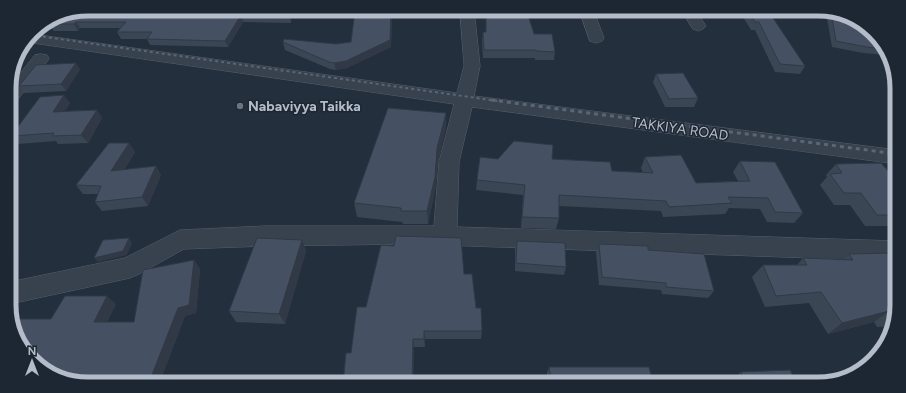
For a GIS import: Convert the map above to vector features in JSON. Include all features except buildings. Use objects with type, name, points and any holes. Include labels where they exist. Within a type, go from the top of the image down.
[{"type":"street","points":[[445,236],[449,162],[472,66],[468,16]]},
{"type":"street","points":[[588,16],[596,38]]},
{"type":"street","points":[[692,16],[698,26]]},
{"type":"street","name":"TAKKIYA ROAD","points":[[35,39],[464,100],[890,156]]},
{"type":"street","points":[[16,89],[41,59]]},
{"type":"street","points":[[16,292],[130,267],[180,240],[266,236],[445,236],[890,251]]},
{"type":"railway","points":[[38,36],[498,101]]},
{"type":"railway","points":[[491,100],[890,153]]},
{"type":"place","name":"Nabaviyya Taikka","points":[[240,106]]}]
